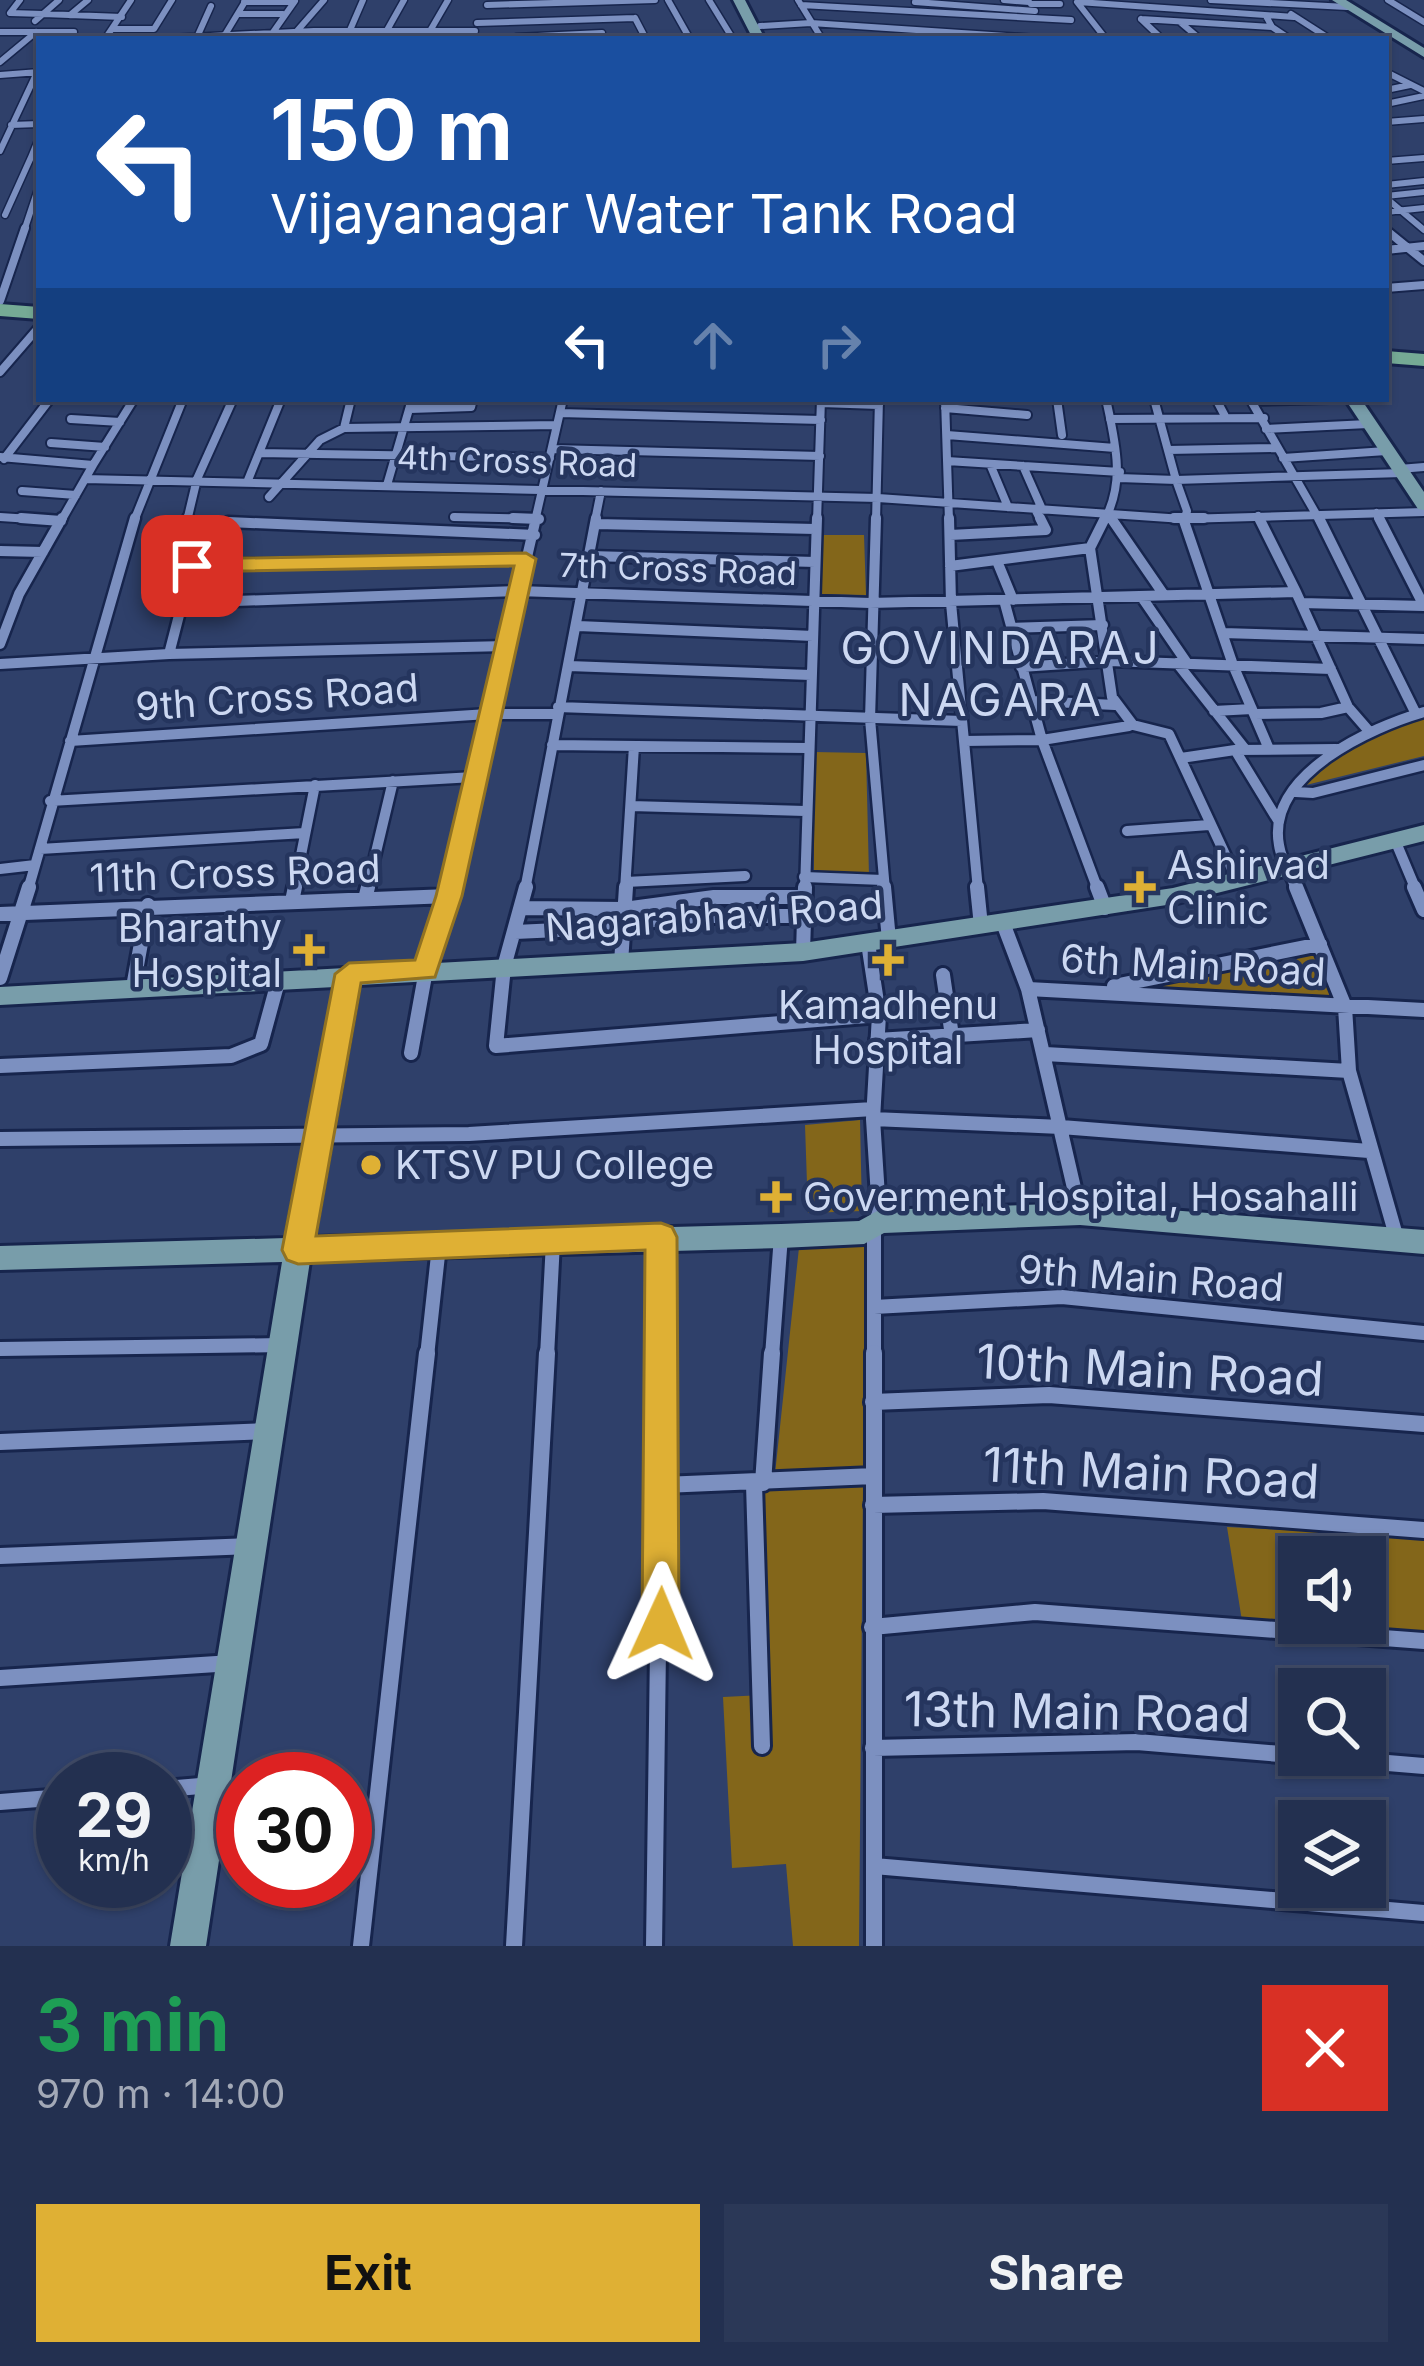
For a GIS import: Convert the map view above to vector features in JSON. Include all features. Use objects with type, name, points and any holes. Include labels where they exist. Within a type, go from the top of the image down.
[{"type":"main road","points":[[2,310],[36,312]]},
{"type":"main road","points":[[1389,361],[1424,363]]},
{"type":"street","points":[[5,18],[20,0]]},
{"type":"street","points":[[21,31],[59,0]]},
{"type":"street","points":[[70,15],[88,0]]},
{"type":"street","points":[[107,36],[131,0]]},
{"type":"street","points":[[113,29],[154,28],[172,0]]},
{"type":"street","points":[[347,35],[363,0]]},
{"type":"street","points":[[385,35],[404,0]]},
{"type":"street","points":[[425,34],[448,0]]},
{"type":"street","points":[[476,31],[488,3],[652,0]]},
{"type":"street","points":[[269,36],[297,32],[425,34],[476,31],[515,21],[635,18],[652,0]]},
{"type":"street","points":[[668,0],[688,36]]},
{"type":"street","points":[[709,0],[731,36]]},
{"type":"street","points":[[744,0],[762,35],[811,23],[994,29],[1017,22],[1070,20],[1004,0]]},
{"type":"street","points":[[1210,0],[1281,6],[1342,3],[1424,52]]},
{"type":"street","points":[[1388,0],[1424,22]]},
{"type":"street","points":[[224,36],[245,1],[290,6]]},
{"type":"street","points":[[1077,1],[1294,17]]},
{"type":"street","points":[[1077,1],[1104,36]]},
{"type":"street","points":[[799,2],[877,14],[915,5],[1060,4]]},
{"type":"street","points":[[799,2],[820,36]]},
{"type":"street","points":[[238,14],[320,4]]},
{"type":"street","points":[[297,32],[320,4]]},
{"type":"street","points":[[1129,4],[1159,36]]},
{"type":"street","points":[[915,5],[925,16],[970,19],[994,29]]},
{"type":"street","points":[[198,35],[211,6]]},
{"type":"street","points":[[269,36],[290,6]]},
{"type":"street","points":[[1032,6],[1049,36]]},
{"type":"street","points":[[1281,6],[1325,36]]},
{"type":"street","points":[[832,16],[835,7]]},
{"type":"street","points":[[895,28],[899,11]]},
{"type":"street","points":[[5,18],[43,14],[122,17]]},
{"type":"street","points":[[1266,16],[1286,36]]},
{"type":"street","points":[[71,36],[93,17]]},
{"type":"street","points":[[5,18],[35,21]]},
{"type":"street","points":[[635,18],[644,36]]},
{"type":"street","points":[[1141,19],[1272,27]]},
{"type":"street","points":[[597,20],[604,36]]},
{"type":"street","points":[[515,21],[516,36]]},
{"type":"street","points":[[1179,21],[1196,36]]},
{"type":"street","points":[[0,62],[37,31]]},
{"type":"street","points":[[3,34],[74,32]]},
{"type":"street","points":[[186,36],[210,36]]},
{"type":"street","points":[[0,76],[36,70]]},
{"type":"street","points":[[0,151],[36,74]]},
{"type":"street","points":[[1389,74],[1424,94]]},
{"type":"street","points":[[1389,89],[1411,85]]},
{"type":"street","points":[[1389,103],[1424,94]]},
{"type":"street","points":[[1389,122],[1424,119]]},
{"type":"street","points":[[11,125],[36,124]]},
{"type":"street","points":[[5,215],[36,155]]},
{"type":"street","points":[[1389,161],[1424,158]]},
{"type":"street","points":[[1389,185],[1424,182]]},
{"type":"street","points":[[1389,197],[1424,192]]},
{"type":"street","points":[[0,199],[36,194]]},
{"type":"street","points":[[2,310],[36,197]]},
{"type":"street","points":[[1389,200],[1424,230]]},
{"type":"street","points":[[1389,212],[1424,208]]},
{"type":"street","points":[[1389,232],[1424,261]]},
{"type":"street","points":[[1389,250],[1424,246]]},
{"type":"street","points":[[1389,288],[1424,285]]},
{"type":"street","points":[[0,373],[36,317]]},
{"type":"street","points":[[2,460],[48,402]]},
{"type":"street","points":[[0,644],[19,594],[130,402]]},
{"type":"street","points":[[0,978],[146,478],[183,402]]},
{"type":"street","points":[[182,542],[197,479],[232,402]]},
{"type":"street","points":[[248,479],[280,402]]},
{"type":"street","points":[[344,428],[350,402]]},
{"type":"street","points":[[387,484],[411,404],[471,406],[472,402]]},
{"type":"street","points":[[411,1052],[426,970],[449,896],[562,402]]},
{"type":"street","points":[[803,952],[806,748],[814,717],[811,675],[821,402]]},
{"type":"street","points":[[874,1946],[874,1226],[879,1212],[873,1114],[883,880],[870,719],[870,603],[879,402]]},
{"type":"street","points":[[1058,402],[1062,435]]},
{"type":"street","points":[[1107,402],[1119,475],[1108,514],[1094,531],[1090,548],[1115,705],[1129,726]]},
{"type":"street","points":[[1155,402],[1187,511],[1183,519],[1233,665],[1269,749]]},
{"type":"street","points":[[1218,402],[1226,418]]},
{"type":"street","points":[[0,1258],[781,1236],[1080,1214],[1410,1241],[1369,1151],[1349,1071],[1346,1007],[1278,842],[1279,822],[1310,772],[1337,748],[1368,730],[1420,713],[1376,637],[1317,515],[1251,402]]},
{"type":"street","points":[[1355,402],[1424,508]]},
{"type":"street","points":[[945,403],[1027,415]]},
{"type":"street","name":"6th Main Road","points":[[945,403],[951,603],[964,741],[992,924],[1028,989],[1424,1010]]},
{"type":"street","points":[[71,419],[120,422]]},
{"type":"street","points":[[268,497],[302,454],[329,432],[344,428],[559,419],[821,420]]},
{"type":"street","points":[[1110,419],[1369,424]]},
{"type":"street","points":[[947,435],[1115,448]]},
{"type":"street","points":[[51,443],[105,447]]},
{"type":"street","points":[[1168,450],[1386,451]]},
{"type":"street","points":[[259,453],[820,456]]},
{"type":"street","points":[[2,460],[94,465]]},
{"type":"street","points":[[947,461],[1176,480],[1294,478],[1424,467]]},
{"type":"street","points":[[990,464],[1008,507]]},
{"type":"street","points":[[1023,466],[1059,552]]},
{"type":"street","name":"4th Cross Road","points":[[85,478],[878,498],[1183,519],[1424,508]]},
{"type":"street","points":[[22,491],[76,495]]},
{"type":"street","points":[[601,491],[522,908],[504,967],[496,1046],[879,1015]]},
{"type":"street","points":[[1376,513],[1424,607]]},
{"type":"street","points":[[1108,514],[1165,595]]},
{"type":"street","points":[[0,517],[61,521]]},
{"type":"street","points":[[454,517],[538,519]]},
{"type":"street","points":[[1258,517],[1348,707],[1368,730]]},
{"type":"street","points":[[228,522],[535,535]]},
{"type":"street","points":[[596,524],[815,529]]},
{"type":"street","points":[[950,535],[1046,530]]},
{"type":"street","points":[[169,654],[199,542]]},
{"type":"street","points":[[950,566],[1090,548]]},
{"type":"street","points":[[0,550],[43,552]]},
{"type":"street","points":[[590,556],[815,562]]},
{"type":"street","points":[[192,566],[526,559]]},
{"type":"street","points":[[998,561],[1042,740],[1105,908]]},
{"type":"street","name":"7th Cross Road","points":[[181,603],[518,591],[870,603],[1209,593],[1424,607]]},
{"type":"street","points":[[1141,596],[1240,750],[1279,822]]},
{"type":"street","points":[[578,626],[812,636]]},
{"type":"street","points":[[1011,628],[1103,626]]},
{"type":"street","points":[[1223,633],[1424,638]]},
{"type":"street","points":[[0,664],[169,654],[506,646]]},
{"type":"street","points":[[1021,667],[1108,661],[1331,669]]},
{"type":"street","points":[[568,666],[811,675]]},
{"type":"street","points":[[1031,701],[1115,705]]},
{"type":"street","points":[[1214,711],[1321,713],[1348,707]]},
{"type":"street","points":[[557,711],[962,721]]},
{"type":"street","name":"9th Cross Road","points":[[70,741],[557,711]]},
{"type":"street","points":[[964,741],[1042,740],[1129,726],[1169,734],[1237,880]]},
{"type":"street","points":[[552,745],[806,748]]},
{"type":"street","points":[[621,962],[634,746]]},
{"type":"street","points":[[1181,758],[1240,750],[1337,748]]},
{"type":"street","points":[[1296,793],[1424,765]]},
{"type":"street","points":[[50,801],[474,777]]},
{"type":"street","points":[[365,898],[393,781]]},
{"type":"street","points":[[292,901],[315,785]]},
{"type":"street","points":[[631,806],[806,811]]},
{"type":"street","points":[[1127,831],[1209,825]]},
{"type":"street","points":[[40,848],[305,833]]},
{"type":"street","name":"Nagarabhavi Road","points":[[0,996],[803,952],[1105,908],[1424,833]]},
{"type":"street","points":[[1395,840],[1424,910]]},
{"type":"street","points":[[0,869],[35,865]]},
{"type":"street","points":[[626,882],[746,876]]},
{"type":"street","points":[[804,877],[883,880]]},
{"type":"street","name":"11th Cross Road","points":[[0,914],[449,896]]},
{"type":"street","points":[[522,908],[624,920],[715,897],[804,897]]},
{"type":"street","points":[[133,987],[148,905]]},
{"type":"street","points":[[515,932],[696,916],[804,916]]},
{"type":"street","points":[[1095,990],[1320,944]]},
{"type":"street","points":[[188,1946],[298,1250],[349,974]]},
{"type":"street","points":[[943,975],[952,1036]]},
{"type":"street","points":[[0,1066],[231,1056],[261,1044],[279,978]]},
{"type":"street","points":[[1028,989],[1080,1214]]},
{"type":"street","name":"6th Main Road","points":[[877,1040],[1038,1030]]},
{"type":"street","points":[[1045,1054],[1349,1071]]},
{"type":"street","points":[[0,1139],[493,1133],[873,1114],[1369,1151]]},
{"type":"street","points":[[762,1746],[759,1484],[781,1236]]},
{"type":"street","points":[[654,1946],[663,1486],[661,1237]]},
{"type":"street","points":[[514,1946],[554,1241]]},
{"type":"street","points":[[361,1946],[439,1244]]},
{"type":"street","name":"9th Main Road","points":[[874,1307],[1062,1297],[1424,1333]]},
{"type":"street","points":[[0,1348],[284,1345]]},
{"type":"street","name":"10th Main Road","points":[[873,1402],[1049,1395],[1424,1424]]},
{"type":"street","points":[[0,1442],[270,1431]]},
{"type":"street","points":[[663,1486],[874,1476]]},
{"type":"street","name":"11th Main Road","points":[[873,1504],[1042,1501],[1424,1530]]},
{"type":"street","points":[[0,1556],[251,1546]]},
{"type":"street","points":[[872,1627],[1035,1612],[1424,1641]]},
{"type":"street","points":[[0,1678],[233,1663]]},
{"type":"street","name":"13th Main Road","points":[[873,1748],[1137,1742],[1424,1766]]},
{"type":"street","points":[[192,1787],[214,1785]]},
{"type":"street","points":[[0,1802],[36,1799]]},
{"type":"street","points":[[874,1866],[1424,1913]]},
{"type":"shaded area","points":[[821,535],[864,535],[866,595],[821,594]]},
{"type":"shaded area","points":[[1424,716],[1424,756],[1306,785],[1357,739]]},
{"type":"shaded area","points":[[814,752],[866,753],[869,876],[814,875]]},
{"type":"shaded area","points":[[1316,951],[1336,1000],[1135,988]]},
{"type":"shaded area","points":[[860,1120],[862,1211],[808,1213],[805,1125]]},
{"type":"shaded area","points":[[800,1238],[866,1240],[866,1466],[775,1474]]},
{"type":"shaded area","points":[[863,1487],[859,1946],[793,1946],[786,1864],[732,1868],[723,1697],[763,1695],[764,1490]]},
{"type":"shaded area","points":[[1227,1527],[1424,1537],[1424,1631],[1386,1629],[1386,1536],[1278,1536],[1278,1623],[1242,1621]]},
{"type":"place","name":"Ashirvad Clinic","points":[[1140,887]]},
{"type":"place","name":"Bharathy Hospital","points":[[309,950]]},
{"type":"place","name":"Kamadhenu Hospital","points":[[888,960]]},
{"type":"place","name":"KTSV PU College","points":[[371,1165]]},
{"type":"place","name":"Goverment Hospital, Hosahalli","points":[[776,1197]]},
{"type":"district","name":"GOVINDARAJ NAGARA","points":[[1001,674]]},
{"type":"route","points":[[192,566],[526,559],[449,896],[426,970],[349,974],[298,1250],[661,1237],[661,1624]]}]
